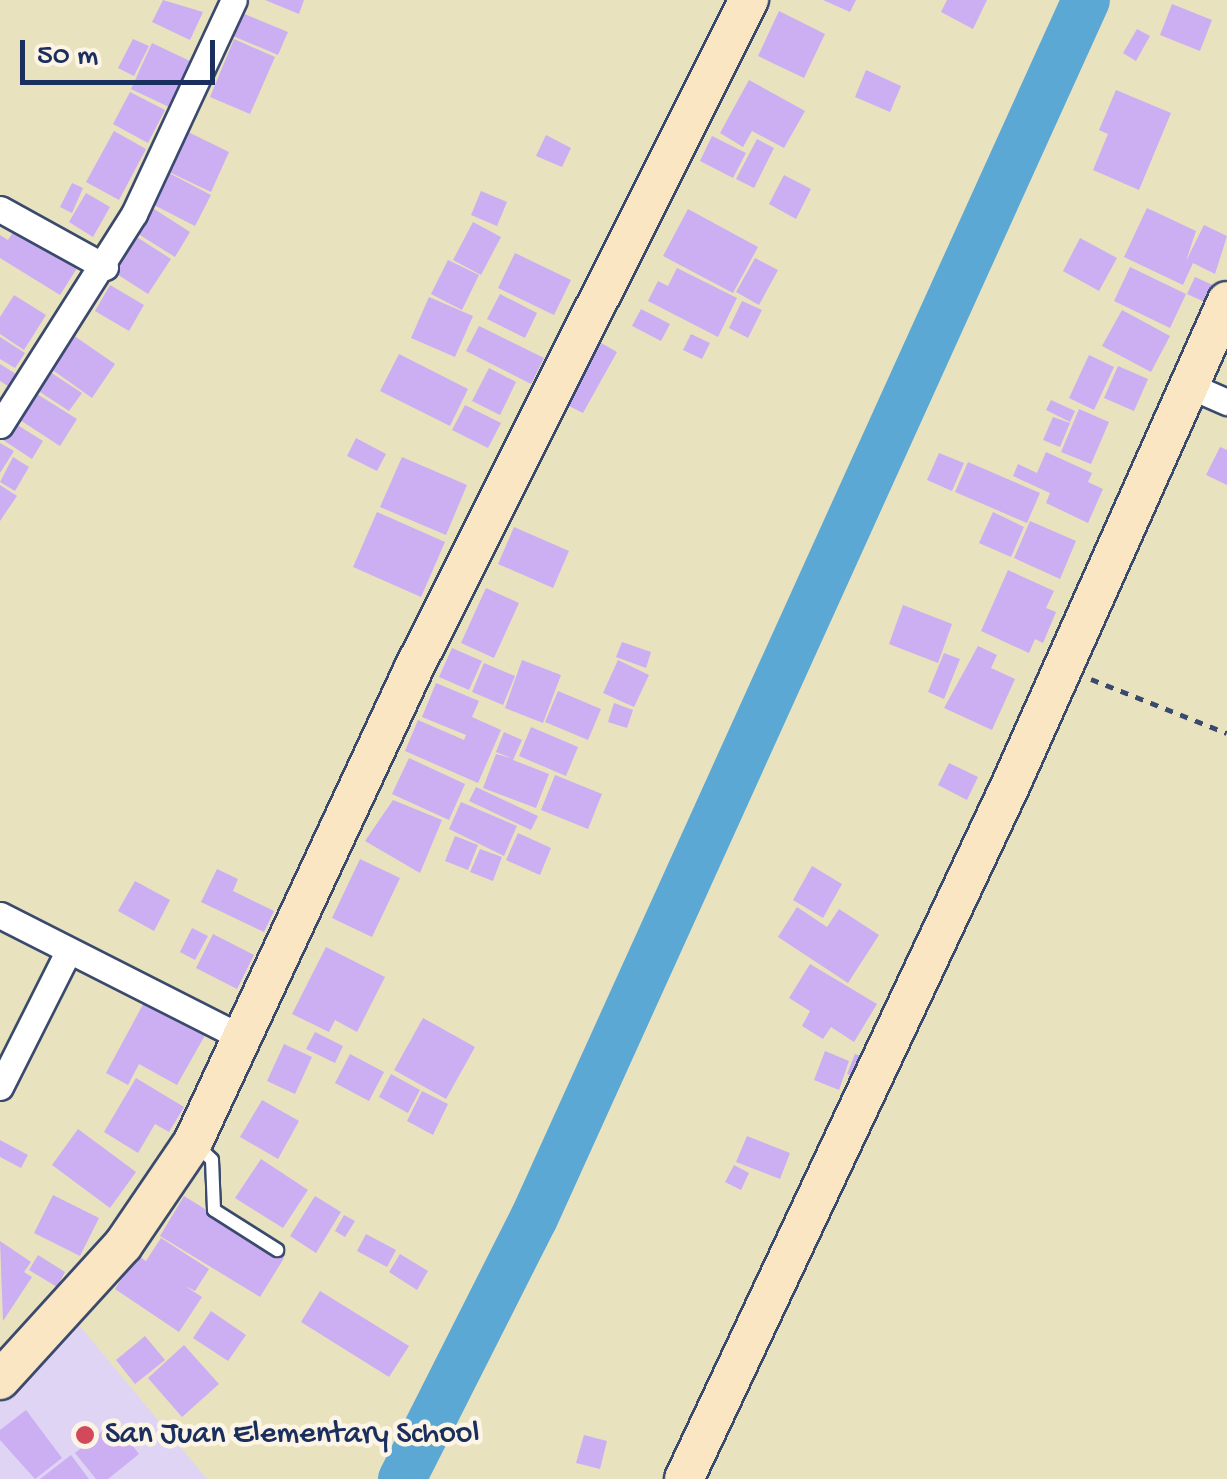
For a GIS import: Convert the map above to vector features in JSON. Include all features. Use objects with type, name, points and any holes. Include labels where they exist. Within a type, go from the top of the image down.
[{"type":"main road","points":[[0,1380],[123,1246],[193,1142],[412,670],[749,0]]},
{"type":"main road","points":[[684,1479],[1012,784],[1227,300]]},
{"type":"street","points":[[0,425],[105,267],[234,0]]},
{"type":"street","points":[[0,209],[105,267]]},
{"type":"street","points":[[1188,385],[1227,402]]},
{"type":"street","points":[[0,915],[240,1037]]},
{"type":"street","points":[[0,1087],[68,952]]},
{"type":"lane","points":[[193,1142],[212,1160],[214,1210],[277,1250]]},
{"type":"path","points":[[1123,692],[1227,733]]},
{"type":"shaded area","name":"San Juan Elementary School","points":[[79,1325],[207,1479],[0,1479],[0,1391]]},
{"type":"building","points":[[163,0],[203,12],[190,40],[152,22]]},
{"type":"building","points":[[265,0],[304,0],[299,14]]},
{"type":"building","points":[[823,0],[856,0],[850,12]]},
{"type":"building","points":[[947,0],[987,0],[973,29],[941,12]]},
{"type":"building","points":[[1172,4],[1212,20],[1200,51],[1160,35]]},
{"type":"building","points":[[779,11],[825,34],[804,78],[758,56]]},
{"type":"building","points":[[242,13],[288,32],[278,55],[233,36]]},
{"type":"building","points":[[1137,29],[1150,36],[1136,61],[1123,53]]},
{"type":"building","points":[[133,39],[149,46],[134,76],[118,68]]},
{"type":"building","points":[[234,39],[275,57],[250,114],[210,97]]},
{"type":"building","points":[[152,43],[190,61],[169,107],[131,89]]},
{"type":"building","points":[[866,70],[901,86],[890,112],[855,97]]},
{"type":"building","points":[[749,80],[805,111],[784,148],[752,131],[743,147],[720,133]]},
{"type":"building","points":[[1116,90],[1171,113],[1139,190],[1093,170],[1108,134],[1099,130]]},
{"type":"building","points":[[130,92],[165,110],[148,143],[113,124]]},
{"type":"building","points":[[114,131],[146,149],[119,200],[86,182]]},
{"type":"building","points":[[186,131],[229,152],[211,192],[167,171]]},
{"type":"building","points":[[546,135],[571,148],[562,167],[536,156]]},
{"type":"building","points":[[712,136],[746,153],[733,178],[700,161]]},
{"type":"building","points":[[757,139],[774,148],[754,188],[736,179]]},
{"type":"building","points":[[167,172],[211,195],[195,226],[150,203]]},
{"type":"building","points":[[784,175],[811,189],[796,219],[769,204]]},
{"type":"building","points":[[72,183],[83,188],[72,213],[60,207]]},
{"type":"building","points":[[481,191],[507,202],[497,226],[471,215]]},
{"type":"building","points":[[86,193],[110,207],[93,237],[69,222]]},
{"type":"building","points":[[151,207],[190,232],[175,257],[135,232]]},
{"type":"building","points":[[1147,208],[1196,231],[1186,261],[1204,225],[1227,236],[1215,274],[1193,263],[1183,285],[1124,257]]},
{"type":"building","points":[[688,209],[758,247],[733,293],[663,256]]},
{"type":"building","points":[[473,222],[501,237],[481,275],[453,260]]},
{"type":"building","points":[[17,226],[79,265],[60,295],[0,258],[0,235],[8,240]]},
{"type":"building","points":[[132,234],[171,259],[148,294],[109,269]]},
{"type":"building","points":[[1080,238],[1117,258],[1099,291],[1063,271]]},
{"type":"building","points":[[515,253],[571,280],[554,315],[498,288]]},
{"type":"building","points":[[755,258],[778,270],[759,305],[736,292]]},
{"type":"building","points":[[448,260],[479,275],[462,310],[431,294]]},
{"type":"building","points":[[1130,267],[1186,294],[1170,328],[1114,301]]},
{"type":"building","points":[[677,268],[737,298],[718,337],[648,301],[658,281],[668,286]]},
{"type":"building","points":[[1195,277],[1215,286],[1207,303],[1187,294]]},
{"type":"building","points":[[110,285],[144,305],[129,331],[95,311]]},
{"type":"building","points":[[500,294],[537,313],[525,338],[487,319]]},
{"type":"building","points":[[14,295],[46,315],[24,350],[0,334],[0,317]]},
{"type":"building","points":[[429,297],[473,316],[455,357],[411,338]]},
{"type":"building","points":[[742,301],[762,310],[748,338],[729,328]]},
{"type":"building","points":[[641,309],[670,324],[661,341],[632,326]]},
{"type":"building","points":[[1122,310],[1170,336],[1151,372],[1102,346]]},
{"type":"building","points":[[479,326],[544,358],[531,384],[466,351]]},
{"type":"building","points":[[70,333],[115,364],[92,398],[47,366]]},
{"type":"building","points":[[691,334],[710,343],[702,359],[683,350]]},
{"type":"building","points":[[0,337],[25,353],[15,368],[0,359]]},
{"type":"building","points":[[601,343],[617,352],[583,413],[567,405]]},
{"type":"building","points":[[399,354],[468,389],[450,426],[380,391]]},
{"type":"building","points":[[1089,355],[1114,367],[1094,410],[1069,398]]},
{"type":"building","points":[[0,364],[16,374],[8,386],[0,381]]},
{"type":"building","points":[[1118,366],[1148,379],[1134,411],[1104,398]]},
{"type":"building","points":[[489,368],[516,382],[500,415],[472,401]]},
{"type":"building","points":[[47,370],[82,393],[69,411],[34,388]]},
{"type":"building","points":[[37,394],[77,419],[60,446],[20,420]]},
{"type":"building","points":[[1051,400],[1075,411],[1070,422],[1046,410]]},
{"type":"building","points":[[465,405],[501,423],[488,448],[452,430]]},
{"type":"building","points":[[1079,409],[1109,422],[1091,464],[1061,452]]},
{"type":"building","points":[[1053,417],[1070,423],[1060,447],[1043,440]]},
{"type":"building","points":[[11,421],[43,441],[32,459],[0,438]]},
{"type":"building","points":[[356,438],[386,454],[377,471],[347,456]]},
{"type":"building","points":[[0,443],[14,451],[0,473]]},
{"type":"building","points":[[1220,447],[1227,450],[1227,485],[1206,475]]},
{"type":"building","points":[[1046,452],[1092,473],[1088,482],[1103,489],[1088,523],[1046,503],[1050,493],[1013,476],[1018,464],[1037,473]]},
{"type":"building","points":[[939,453],[964,463],[952,491],[927,480]]},
{"type":"building","points":[[13,457],[29,467],[15,491],[0,482]]},
{"type":"building","points":[[402,457],[467,485],[446,535],[380,507]]},
{"type":"building","points":[[968,462],[1040,493],[1027,523],[955,492]]},
{"type":"building","points":[[0,485],[17,496],[0,521]]},
{"type":"building","points":[[377,512],[445,542],[421,597],[353,567]]},
{"type":"building","points":[[993,512],[1024,527],[1011,557],[979,543]]},
{"type":"building","points":[[1030,521],[1076,541],[1060,579],[1014,558]]},
{"type":"building","points":[[514,527],[569,551],[553,588],[498,564]]},
{"type":"building","points":[[1008,570],[1054,591],[1046,608],[1056,612],[1043,643],[1035,639],[1029,653],[981,631]]},
{"type":"building","points":[[486,588],[519,603],[494,658],[461,643]]},
{"type":"building","points":[[903,605],[952,624],[938,663],[889,644]]},
{"type":"building","points":[[622,642],[651,652],[646,668],[616,657]]},
{"type":"building","points":[[978,646],[997,655],[991,668],[1015,679],[992,730],[944,708]]},
{"type":"building","points":[[452,648],[482,661],[469,690],[439,677]]},
{"type":"building","points":[[944,653],[960,659],[944,699],[928,692]]},
{"type":"building","points":[[522,660],[561,675],[543,723],[505,708]]},
{"type":"building","points":[[618,660],[649,675],[634,707],[603,693]]},
{"type":"building","points":[[484,663],[515,676],[503,705],[472,692]]},
{"type":"building","points":[[436,683],[479,701],[472,717],[501,730],[478,783],[405,751],[418,720],[464,740],[466,735],[422,717]]},
{"type":"building","points":[[558,691],[601,709],[588,740],[545,722]]},
{"type":"building","points":[[614,703],[633,710],[627,728],[608,722]]},
{"type":"building","points":[[531,727],[578,747],[566,776],[519,756]]},
{"type":"building","points":[[504,732],[522,740],[513,760],[549,774],[536,808],[483,788],[496,754],[511,758],[496,752]]},
{"type":"building","points":[[409,758],[465,784],[449,820],[392,794]]},
{"type":"building","points":[[949,763],[978,777],[967,800],[938,785]]},
{"type":"building","points":[[555,775],[602,794],[588,829],[541,810]]},
{"type":"building","points":[[476,787],[538,816],[531,830],[469,801]]},
{"type":"building","points":[[393,800],[442,820],[420,873],[365,841]]},
{"type":"building","points":[[461,802],[517,826],[504,856],[449,829]]},
{"type":"building","points":[[518,833],[551,848],[540,875],[506,860]]},
{"type":"building","points":[[455,836],[478,845],[468,870],[445,861]]},
{"type":"building","points":[[480,849],[502,857],[493,881],[470,872]]},
{"type":"building","points":[[360,859],[400,878],[372,937],[332,918]]},
{"type":"building","points":[[812,866],[842,884],[823,918],[793,900]]},
{"type":"building","points":[[217,869],[238,879],[233,891],[274,911],[264,932],[201,902]]},
{"type":"building","points":[[135,881],[170,900],[154,931],[118,911]]},
{"type":"building","points":[[797,907],[827,927],[839,909],[879,935],[848,983],[778,937]]},
{"type":"building","points":[[192,928],[208,936],[195,960],[180,952]]},
{"type":"building","points":[[213,934],[254,955],[237,989],[196,968]]},
{"type":"building","points":[[326,947],[385,977],[357,1032],[335,1020],[329,1032],[292,1014]]},
{"type":"building","points":[[810,964],[877,1004],[854,1042],[831,1027],[823,1039],[802,1026],[810,1011],[789,998]]},
{"type":"building","points":[[147,997],[208,1030],[177,1085],[139,1064],[128,1085],[106,1073]]},
{"type":"building","points":[[423,1018],[475,1047],[446,1099],[394,1070]]},
{"type":"building","points":[[315,1032],[343,1046],[335,1063],[306,1049]]},
{"type":"building","points":[[284,1044],[312,1057],[295,1094],[267,1081]]},
{"type":"building","points":[[825,1051],[849,1061],[839,1090],[814,1080]]},
{"type":"building","points":[[350,1054],[384,1072],[369,1101],[335,1083]]},
{"type":"building","points":[[855,1054],[874,1061],[866,1082],[847,1074]]},
{"type":"building","points":[[391,1074],[420,1090],[408,1113],[379,1097]]},
{"type":"building","points":[[136,1078],[184,1107],[169,1132],[155,1124],[138,1153],[104,1132]]},
{"type":"building","points":[[422,1091],[448,1104],[433,1135],[407,1121]]},
{"type":"building","points":[[262,1100],[299,1121],[278,1159],[240,1137]]},
{"type":"building","points":[[78,1129],[136,1172],[110,1208],[52,1165]]},
{"type":"building","points":[[747,1136],[790,1153],[780,1179],[736,1162]]},
{"type":"building","points":[[0,1140],[28,1155],[21,1168],[0,1157]]},
{"type":"building","points":[[261,1159],[308,1190],[283,1228],[235,1198]]},
{"type":"building","points":[[734,1165],[749,1173],[741,1190],[725,1182]]},
{"type":"building","points":[[53,1195],[99,1218],[80,1256],[34,1233]]},
{"type":"building","points":[[184,1196],[284,1258],[260,1297],[160,1236]]},
{"type":"building","points":[[315,1196],[341,1212],[316,1253],[290,1236]]},
{"type":"building","points":[[344,1215],[355,1221],[345,1237],[335,1231]]},
{"type":"building","points":[[366,1234],[396,1250],[387,1267],[357,1251]]},
{"type":"building","points":[[161,1238],[209,1269],[195,1291],[185,1286],[202,1297],[179,1332],[115,1289],[137,1255],[146,1261]]},
{"type":"building","points":[[0,1241],[31,1262],[24,1272],[32,1277],[3,1321]]},
{"type":"building","points":[[400,1254],[428,1271],[417,1290],[389,1272]]},
{"type":"building","points":[[38,1255],[65,1272],[57,1287],[29,1270]]},
{"type":"building","points":[[320,1291],[409,1346],[389,1377],[301,1322]]},
{"type":"building","points":[[211,1311],[246,1335],[228,1361],[193,1338]]},
{"type":"building","points":[[145,1336],[165,1360],[135,1384],[116,1360]]},
{"type":"building","points":[[184,1345],[219,1384],[182,1417],[148,1378]]},
{"type":"building","points":[[26,1410],[62,1458],[35,1479],[0,1440],[0,1430]]},
{"type":"building","points":[[114,1422],[139,1454],[108,1479],[96,1479],[75,1453]]},
{"type":"building","points":[[584,1435],[607,1441],[600,1469],[576,1463]]},
{"type":"building","points":[[71,1455],[89,1479],[40,1479]]},
{"type":"waterway","points":[[402,1479],[534,1218],[1086,0]]},
{"type":"place","name":"San Juan Elementary School","points":[[85,1435]]}]
